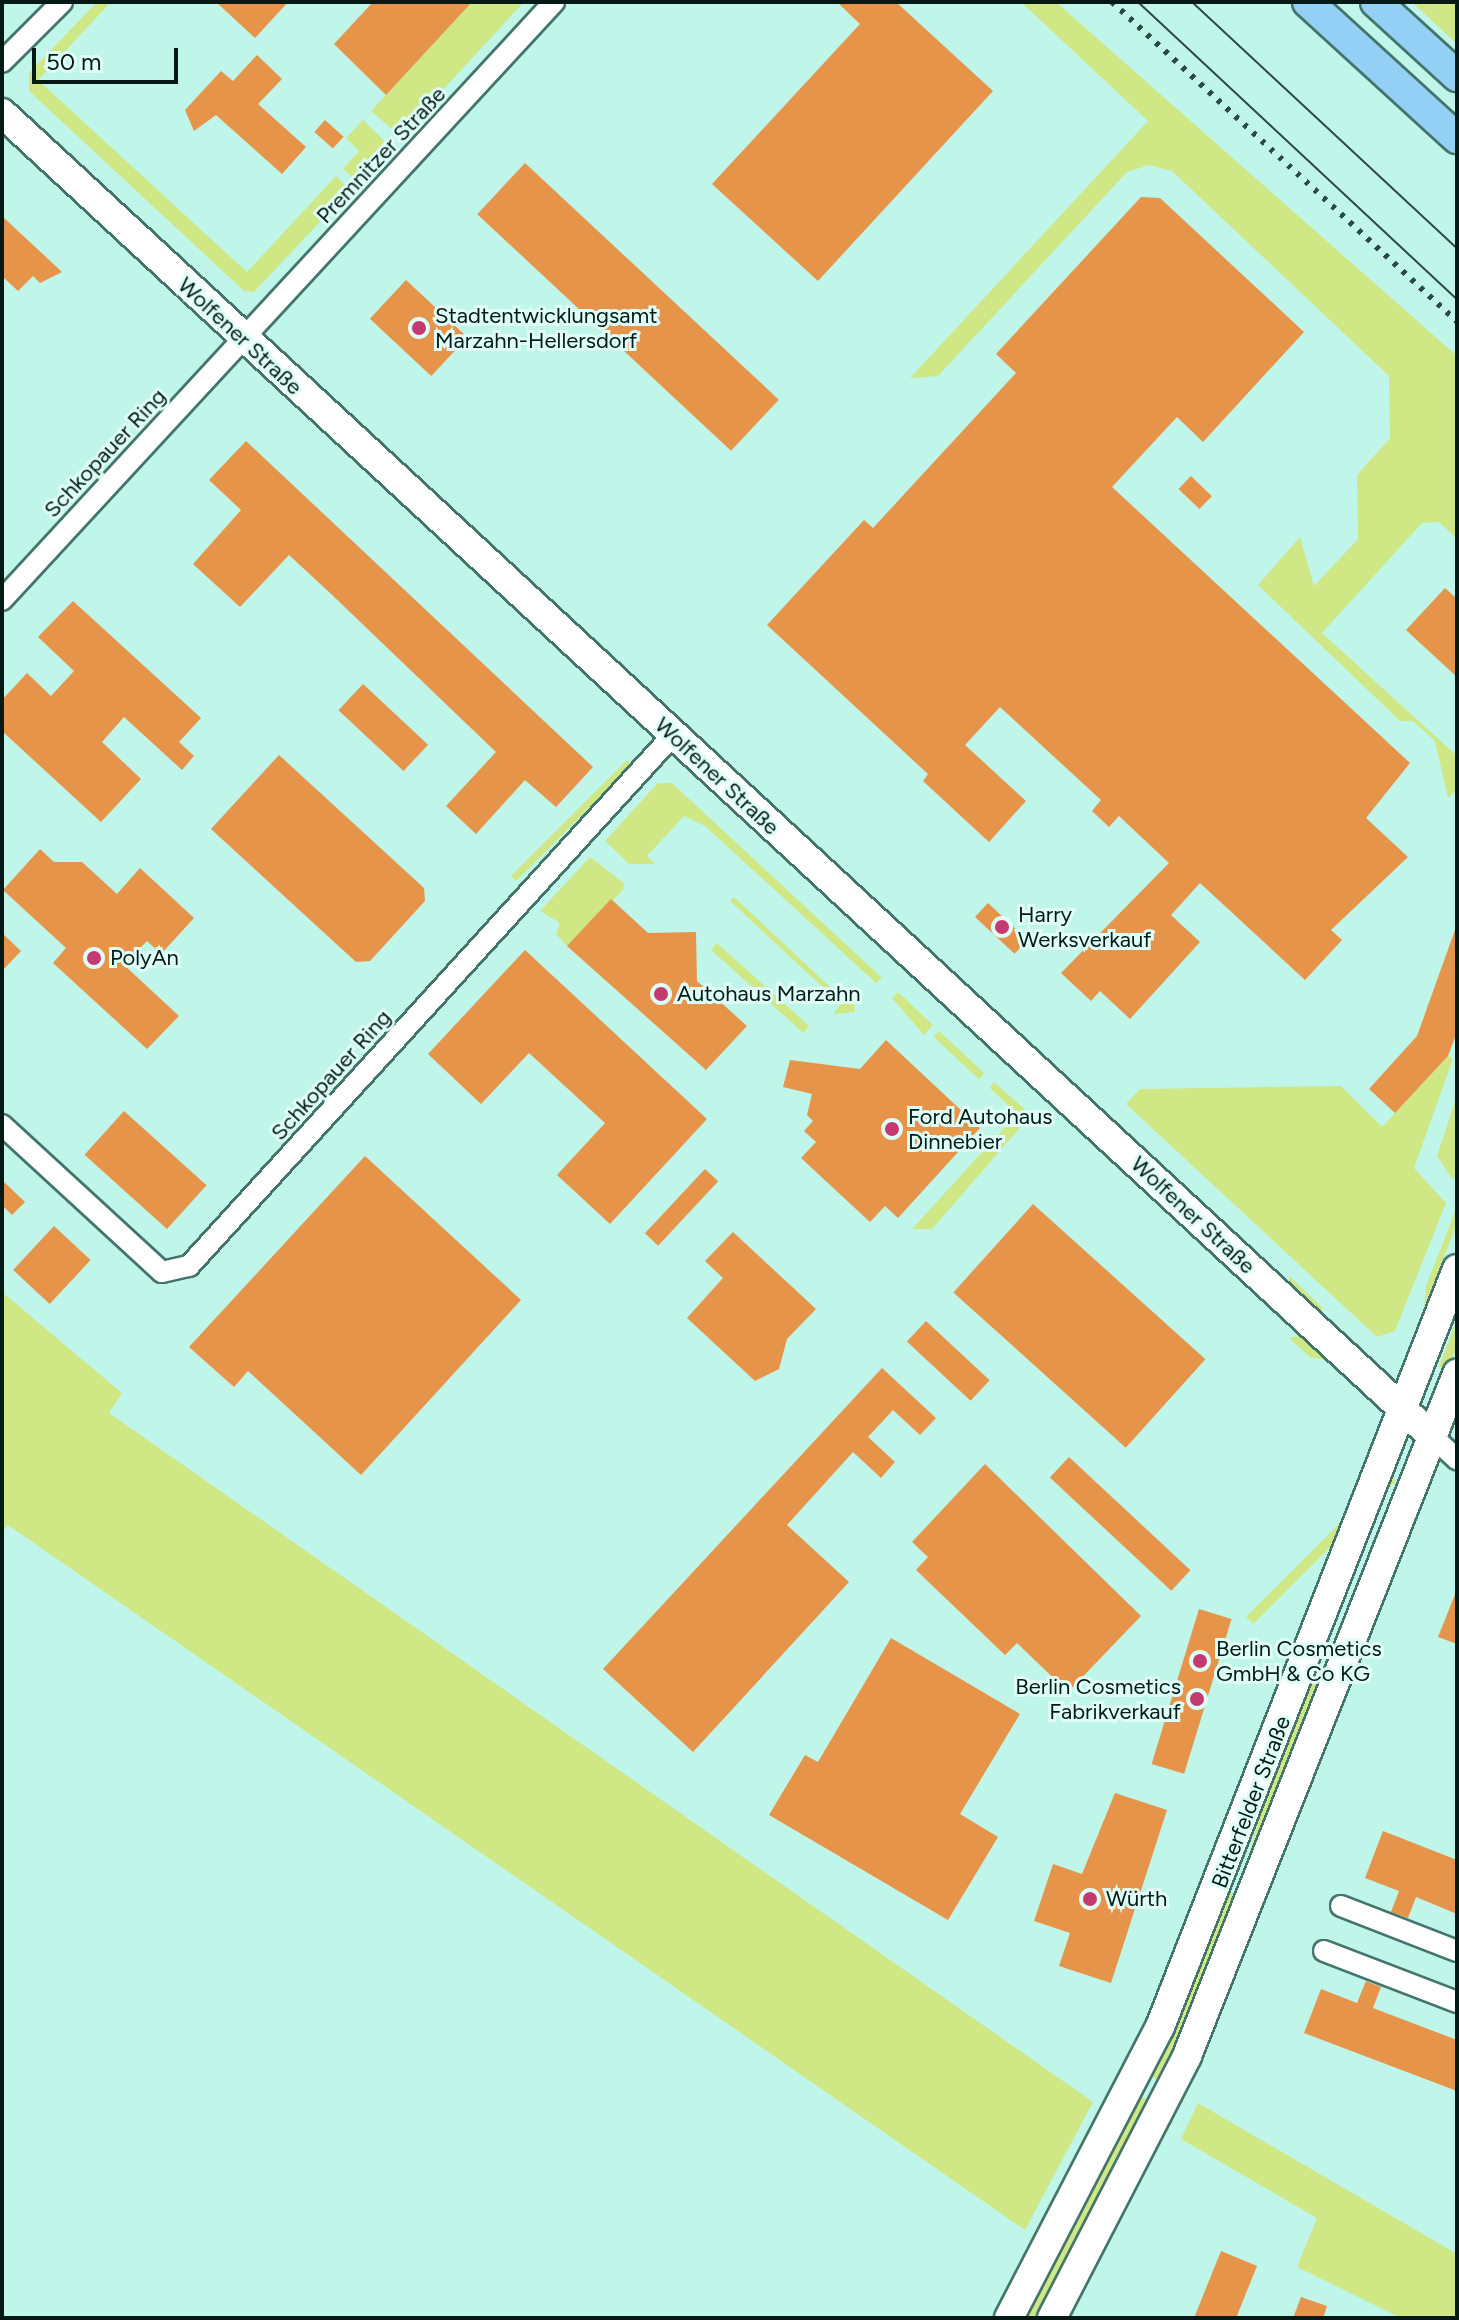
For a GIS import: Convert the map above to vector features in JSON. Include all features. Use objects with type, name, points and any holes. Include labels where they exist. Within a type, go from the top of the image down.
[{"type":"main road","points":[[1308,2],[1452,125]]},
{"type":"main road","points":[[1376,2],[1457,76]]},
{"type":"main road","name":"Wolfener Straße","points":[[2,113],[243,340],[1433,1437]]},
{"type":"main road","name":"Bitterfelder Straße","points":[[1009,2318],[1160,2027],[1457,1269]]},
{"type":"main road","name":"Bitterfelder Straße","points":[[1052,2318],[1187,2056],[1457,1374]]},
{"type":"street","points":[[2,62],[62,2]]},
{"type":"street","name":"Premnitzer Straße","points":[[243,340],[554,2]]},
{"type":"street","name":"Schkopauer Ring","points":[[2,600],[243,340]]},
{"type":"street","name":"Schkopauer Ring","points":[[2,1125],[162,1272],[189,1266],[673,735]]},
{"type":"street","points":[[1433,1437],[1457,1459]]},
{"type":"street","points":[[1341,1906],[1457,1951]]},
{"type":"street","points":[[1324,1951],[1457,2002]]},
{"type":"green space","points":[[97,2],[111,2],[38,80],[247,272],[336,176],[350,190],[254,292],[244,291],[29,91],[29,73]]},
{"type":"green space","points":[[472,2],[524,2],[400,136],[371,111]]},
{"type":"green space","points":[[1021,2],[1056,2],[1457,356],[1457,539],[1439,522],[1422,523],[1322,633],[1457,756],[1457,789],[1448,798],[1435,741],[1413,721],[1400,721],[1258,585],[1300,537],[1314,586],[1358,539],[1357,475],[1390,438],[1389,376],[1172,171],[1149,165],[1127,172],[938,376],[910,378],[1148,121]]},
{"type":"green space","points":[[1412,2],[1457,2],[1457,44],[1414,4]]},
{"type":"green space","points":[[363,120],[390,146],[358,182],[343,169],[359,151],[346,138]]},
{"type":"green space","points":[[627,760],[632,765],[516,881],[511,876]]},
{"type":"green space","points":[[658,783],[672,783],[882,978],[876,983],[705,826],[684,816],[647,856],[655,864],[629,864],[605,841]]},
{"type":"green space","points":[[590,857],[624,883],[623,890],[567,946],[556,934],[560,923],[540,911]]},
{"type":"green space","points":[[734,897],[844,1000],[853,992],[855,1012],[833,1014],[841,1004],[730,901]]},
{"type":"green space","points":[[717,943],[809,1026],[803,1033],[711,950]]},
{"type":"green space","points":[[898,992],[933,1025],[924,1035],[892,998]]},
{"type":"green space","points":[[939,1031],[984,1073],[979,1079],[934,1037]]},
{"type":"green space","points":[[1448,1056],[1453,1059],[1414,1168],[1446,1203],[1395,1331],[1377,1337],[1126,1104],[1140,1089],[1341,1086],[1382,1127]]},
{"type":"green space","points":[[994,1082],[1028,1112],[1025,1122],[932,1229],[912,1229],[1017,1114],[990,1088]]},
{"type":"green space","points":[[1457,1095],[1457,1171],[1453,1180],[1437,1156]]},
{"type":"green space","points":[[1455,1212],[1457,1223],[1424,1308],[1426,1286]]},
{"type":"green space","points":[[1289,1276],[1323,1308],[1319,1313],[1290,1287]]},
{"type":"green space","points":[[2,1292],[122,1393],[109,1413],[1093,2102],[1025,2230],[8,1525],[2,1533]]},
{"type":"green space","points":[[1457,1320],[1457,1346],[1447,1373],[1439,1366]]},
{"type":"green space","points":[[1302,1336],[1330,1361],[1310,1357],[1289,1338]]},
{"type":"green space","points":[[1389,1474],[1396,1481],[1253,1624],[1246,1617]]},
{"type":"green space","points":[[1314,1677],[1318,1683],[1293,1764],[1243,1877],[1271,1775]]},
{"type":"green space","points":[[1236,1893],[1241,1902],[1161,2081],[1148,2075],[1225,1894]]},
{"type":"green space","points":[[1144,2083],[1142,2097],[1155,2103],[1039,2318],[1020,2318]]},
{"type":"green space","points":[[1198,2103],[1457,2254],[1457,2318],[1401,2318],[1297,2267],[1317,2218],[1181,2139]]},
{"type":"building","points":[[216,2],[288,2],[255,38]]},
{"type":"building","points":[[373,2],[472,2],[386,95],[334,44]]},
{"type":"building","points":[[837,2],[896,2],[993,91],[818,281],[712,184],[860,24]]},
{"type":"building","points":[[257,55],[282,79],[258,104],[306,147],[282,174],[216,115],[194,131],[185,110],[221,71],[233,81]]},
{"type":"building","points":[[325,120],[344,137],[333,149],[314,132]]},
{"type":"building","points":[[525,163],[779,400],[731,451],[477,214]]},
{"type":"building","points":[[1141,197],[1160,198],[1304,332],[1203,442],[1177,417],[1112,487],[1410,763],[1366,818],[1408,857],[1331,930],[1342,940],[1305,980],[1200,883],[1171,915],[1200,942],[1130,1019],[1100,991],[1091,1001],[1061,973],[1169,863],[1119,816],[1109,827],[1092,811],[1101,800],[1000,707],[965,745],[1026,801],[989,842],[923,781],[928,774],[767,625],[864,520],[873,528],[1016,373],[996,354]]},
{"type":"building","points":[[2,216],[62,272],[40,283],[33,276],[18,291],[2,276]]},
{"type":"building","name":"Stadtentwicklungsamt Marzahn-Hellersdorf","points":[[406,280],[467,337],[431,376],[370,319]]},
{"type":"building","points":[[246,441],[593,767],[556,807],[525,780],[476,834],[446,806],[496,752],[329,592],[289,555],[240,607],[193,564],[241,510],[209,480]]},
{"type":"building","points":[[1191,476],[1212,496],[1199,509],[1178,489]]},
{"type":"building","points":[[1445,588],[1457,599],[1457,677],[1406,630]]},
{"type":"building","points":[[73,601],[201,718],[179,742],[194,756],[182,770],[124,717],[102,742],[141,779],[101,822],[2,731],[2,700],[27,673],[51,696],[74,671],[38,637]]},
{"type":"building","points":[[363,684],[428,745],[404,771],[338,710]]},
{"type":"building","points":[[279,755],[424,888],[425,901],[370,961],[356,962],[211,829]]},
{"type":"building","name":"PolyAn","points":[[40,849],[54,862],[82,862],[117,894],[140,868],[194,918],[161,954],[147,941],[124,965],[179,1016],[147,1049],[53,963],[66,948],[3,890]]},
{"type":"building","name":"Autohaus Marzahn","points":[[611,899],[648,933],[696,932],[697,981],[747,1026],[706,1070],[567,946]]},
{"type":"building","points":[[988,903],[1027,940],[1015,954],[975,917]]},
{"type":"building","points":[[1455,930],[1457,1032],[1448,1056],[1395,1113],[1369,1089],[1417,1036]]},
{"type":"building","points":[[2,933],[21,951],[2,971]]},
{"type":"building","points":[[525,950],[707,1119],[610,1224],[557,1175],[605,1123],[529,1053],[481,1104],[428,1054]]},
{"type":"building","name":"Ford Autohaus Dinnebier","points":[[886,1040],[980,1128],[898,1218],[885,1206],[870,1222],[801,1158],[816,1142],[804,1131],[813,1121],[807,1115],[812,1094],[783,1087],[790,1060],[860,1069]]},
{"type":"building","points":[[124,1111],[206,1185],[167,1229],[85,1155]]},
{"type":"building","points":[[365,1156],[521,1300],[361,1475],[248,1371],[234,1387],[189,1347]]},
{"type":"building","points":[[705,1169],[718,1181],[658,1246],[645,1233]]},
{"type":"building","points":[[2,1180],[25,1202],[12,1215],[2,1205]]},
{"type":"building","points":[[1033,1204],[1205,1359],[1126,1448],[953,1292]]},
{"type":"building","points":[[54,1226],[91,1260],[50,1304],[13,1270]]},
{"type":"building","points":[[733,1232],[816,1309],[787,1339],[779,1369],[755,1381],[687,1318],[723,1278],[705,1261]]},
{"type":"building","points":[[926,1321],[990,1380],[971,1401],[907,1341]]},
{"type":"building","points":[[882,1368],[936,1418],[920,1435],[893,1410],[868,1437],[895,1462],[881,1478],[853,1452],[787,1525],[849,1582],[693,1752],[603,1669]]},
{"type":"building","points":[[1069,1457],[1190,1570],[1171,1591],[1050,1477]]},
{"type":"building","points":[[985,1464],[1141,1616],[1068,1692],[1017,1643],[1005,1655],[916,1570],[928,1557],[912,1542]]},
{"type":"building","points":[[1457,1592],[1457,1644],[1438,1637]]},
{"type":"building","name":"Berlin Cosmetics GmbH & Co KG","points":[[1199,1609],[1232,1619],[1184,1774],[1152,1764]]},
{"type":"building","points":[[891,1638],[1020,1714],[960,1814],[998,1837],[948,1920],[769,1815],[805,1755],[818,1762]]},
{"type":"building","name":"Würth","points":[[1115,1793],[1167,1810],[1111,1983],[1059,1966],[1070,1933],[1034,1921],[1053,1864],[1082,1874]]},
{"type":"building","points":[[1383,1831],[1457,1860],[1457,1914],[1416,1897],[1408,1918],[1391,1912],[1399,1891],[1365,1878]]},
{"type":"building","points":[[1366,1981],[1381,1987],[1373,2008],[1457,2040],[1457,2091],[1304,2033],[1321,1989],[1357,2003]]},
{"type":"building","points":[[1221,2251],[1257,2266],[1236,2318],[1194,2318]]},
{"type":"building","points":[[1301,2297],[1327,2306],[1323,2318],[1293,2318]]},
{"type":"tram line","points":[[1138,2],[1457,299]]},
{"type":"tram line","points":[[1192,2],[1457,248]]},
{"type":"railway","points":[[1112,2],[1457,321]]},
{"type":"place","name":"Stadtentwicklungsamt Marzahn-Hellersdorf","points":[[419,328]]},
{"type":"place","name":"Harry Werksverkauf","points":[[1002,927]]},
{"type":"place","name":"PolyAn","points":[[94,958]]},
{"type":"place","name":"Autohaus Marzahn","points":[[661,994]]},
{"type":"place","name":"Ford Autohaus Dinnebier","points":[[892,1129]]},
{"type":"place","name":"Berlin Cosmetics GmbH & Co KG","points":[[1200,1661]]},
{"type":"place","name":"Berlin Cosmetics Fabrikverkauf","points":[[1197,1699]]},
{"type":"place","name":"Würth","points":[[1090,1899]]}]
